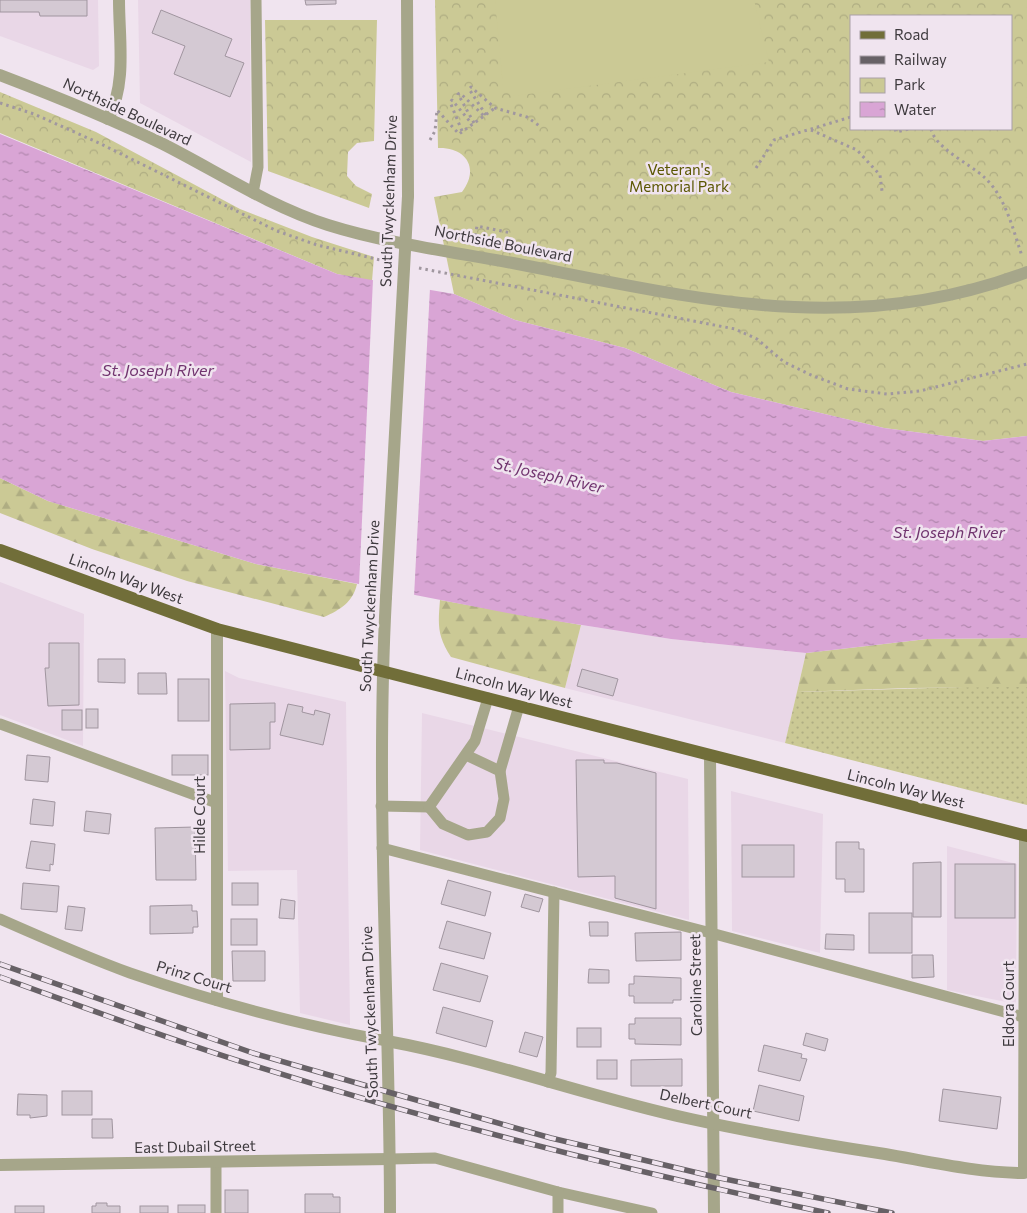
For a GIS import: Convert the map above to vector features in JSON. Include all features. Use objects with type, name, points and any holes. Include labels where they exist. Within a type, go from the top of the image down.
[{"type":"main road","name":"Lincoln Way West","points":[[0,550],[217,629],[1026,836]]},
{"type":"street","points":[[108,119],[117,102],[120,81],[119,0]]},
{"type":"street","name":"South Twyckenham Drive","points":[[390,1213],[381,806],[382,671],[408,196],[407,0]]},
{"type":"street","name":"Northside Boulevard","points":[[0,75],[166,145],[281,207],[328,225],[536,268],[757,306],[835,310],[911,303],[953,295],[1026,267]]},
{"type":"street","name":"Hilde Court","points":[[217,629],[217,1000]]},
{"type":"street","name":"Caroline Street","points":[[710,756],[714,1213]]},
{"type":"street","name":"Eldora Court","points":[[1024,1173],[1026,836]]},
{"type":"street","name":"Delbert Court","points":[[387,1041],[473,1060],[548,1082],[713,1122],[826,1145],[967,1168],[1024,1173]]},
{"type":"street","name":"East Dubail Street","points":[[0,1165],[390,1159]]},
{"type":"lane","points":[[253,193],[258,167],[256,0]]},
{"type":"lane","points":[[429,807],[476,741],[488,698]]},
{"type":"lane","points":[[381,806],[429,807],[443,824],[468,835],[487,832],[500,818],[504,799],[500,771],[519,706]]},
{"type":"lane","points":[[0,724],[217,803]]},
{"type":"lane","points":[[466,754],[500,771]]},
{"type":"lane","points":[[382,848],[711,933],[1026,1018]]},
{"type":"lane","points":[[548,1082],[551,1073],[554,892]]},
{"type":"lane","name":"Prinz Court","points":[[0,919],[129,972],[217,1000],[306,1025],[387,1041]]},
{"type":"lane","points":[[390,1159],[435,1158],[558,1192],[652,1213]]},
{"type":"lane","points":[[216,1163],[216,1213]]},
{"type":"lane","points":[[558,1192],[558,1213]]},
{"type":"path","points":[[485,115],[469,89],[471,87],[495,108],[526,117],[541,127]]},
{"type":"path","points":[[473,124],[458,94],[460,92],[485,115]]},
{"type":"path","points":[[462,131],[450,102],[452,100],[473,124]]},
{"type":"path","points":[[430,140],[435,131],[437,110],[459,134],[495,108]]},
{"type":"path","points":[[756,168],[774,140],[850,117]]},
{"type":"path","points":[[810,130],[857,150],[880,174],[882,191]]},
{"type":"path","points":[[932,130],[933,134],[946,149],[984,177],[993,187],[1010,222],[1026,267]]},
{"type":"path","points":[[654,314],[734,329],[757,339],[784,362],[848,389],[887,394],[920,390],[1027,364]]},
{"type":"shaded area","points":[[0,0],[98,0],[99,66],[93,70],[0,36]]},
{"type":"shaded area","points":[[138,0],[250,0],[251,162],[140,103]]},
{"type":"shaded area","points":[[0,582],[84,614],[83,746],[0,715]]},
{"type":"shaded area","points":[[581,625],[671,639],[806,653],[785,743],[565,688]]},
{"type":"shaded area","points":[[225,671],[239,678],[346,702],[350,1025],[300,1013],[297,870],[228,871]]},
{"type":"shaded area","points":[[422,713],[688,779],[689,920],[420,850]]},
{"type":"shaded area","points":[[731,791],[823,814],[820,953],[732,931]]},
{"type":"shaded area","points":[[947,846],[1017,864],[1016,1004],[947,990]]},
{"type":"green space","name":"Veteran's Memorial Park","points":[[435,0],[1027,0],[1027,436],[983,441],[884,428],[731,392],[625,348],[515,320],[454,294],[434,197],[462,192],[470,175],[470,167],[463,155],[448,149],[438,148]]},
{"type":"green space","points":[[495,0],[754,0],[769,62],[513,96],[503,86]]},
{"type":"green space","points":[[265,20],[377,20],[374,141],[357,143],[348,152],[347,176],[356,186],[372,194],[369,208],[268,171]]},
{"type":"green space","points":[[0,92],[96,132],[240,209],[312,237],[374,257],[372,281],[337,274],[0,133]]},
{"type":"green space","points":[[0,478],[48,501],[256,564],[357,584],[352,596],[345,605],[324,617],[187,581],[92,549],[0,513]]},
{"type":"green space","points":[[440,600],[581,625],[565,688],[451,657],[441,636]]},
{"type":"green space","points":[[1027,638],[1027,687],[910,688],[797,692],[806,653],[927,639]]},
{"type":"green space","points":[[997,686],[1027,687],[1027,805],[785,743],[797,692]]},
{"type":"water","name":"St. Joseph River","points":[[0,134],[337,274],[454,294],[515,320],[625,348],[731,392],[884,428],[983,441],[1027,436],[1027,638],[927,639],[806,653],[671,639],[518,615],[256,564],[48,501],[0,478]]},
{"type":"pier","points":[[373,279],[430,288],[414,597],[359,586]]},
{"type":"building","points":[[0,0],[87,0],[87,16],[40,16],[39,12],[0,12]]},
{"type":"building","points":[[305,0],[336,0],[336,4],[306,5]]},
{"type":"building","points":[[161,10],[232,39],[225,56],[244,63],[230,97],[174,74],[185,46],[152,33]]},
{"type":"building","points":[[49,643],[79,643],[79,705],[48,706],[45,668],[49,668]]},
{"type":"building","points":[[98,659],[125,659],[125,683],[98,682]]},
{"type":"building","points":[[582,669],[618,679],[613,696],[577,686]]},
{"type":"building","points":[[138,673],[166,673],[167,694],[138,694]]},
{"type":"building","points":[[178,679],[209,679],[209,721],[178,721]]},
{"type":"building","points":[[275,703],[275,722],[270,722],[270,749],[230,750],[230,704]]},
{"type":"building","points":[[288,704],[303,707],[302,712],[314,715],[315,710],[330,714],[323,745],[280,735]]},
{"type":"building","points":[[86,709],[98,709],[98,728],[86,728]]},
{"type":"building","points":[[62,710],[82,710],[82,730],[62,730]]},
{"type":"building","points":[[27,755],[50,757],[48,782],[25,780]]},
{"type":"building","points":[[172,755],[208,755],[208,775],[172,775]]},
{"type":"building","points":[[576,760],[604,760],[604,763],[617,763],[656,773],[656,909],[615,898],[615,876],[578,877]]},
{"type":"building","points":[[33,799],[55,802],[53,826],[30,824]]},
{"type":"building","points":[[86,811],[111,814],[109,834],[84,831]]},
{"type":"building","points":[[195,827],[196,880],[156,880],[155,828]]},
{"type":"building","points":[[31,841],[55,844],[53,865],[50,864],[50,871],[26,868]]},
{"type":"building","points":[[836,842],[859,842],[859,849],[864,849],[864,892],[845,892],[845,879],[836,879]]},
{"type":"building","points":[[742,845],[794,845],[794,877],[742,877]]},
{"type":"building","points":[[941,862],[941,917],[913,917],[913,863]]},
{"type":"building","points":[[955,864],[1015,864],[1015,918],[955,918]]},
{"type":"building","points":[[448,880],[491,892],[485,916],[441,904]]},
{"type":"building","points":[[23,883],[59,886],[57,912],[21,909]]},
{"type":"building","points":[[232,883],[258,883],[258,905],[232,905]]},
{"type":"building","points":[[525,894],[543,899],[539,912],[521,907]]},
{"type":"building","points":[[281,899],[295,901],[294,919],[279,918]]},
{"type":"building","points":[[192,905],[192,911],[197,911],[198,927],[193,927],[193,933],[150,934],[150,906]]},
{"type":"building","points":[[68,906],[85,908],[82,931],[65,929]]},
{"type":"building","points":[[869,913],[912,913],[912,953],[869,953]]},
{"type":"building","points":[[231,919],[257,919],[257,945],[231,945]]},
{"type":"building","points":[[447,921],[491,933],[484,959],[439,948]]},
{"type":"building","points":[[589,922],[608,922],[608,936],[590,936]]},
{"type":"building","points":[[681,932],[681,960],[636,961],[635,933]]},
{"type":"building","points":[[826,934],[854,935],[854,950],[825,949]]},
{"type":"building","points":[[232,951],[265,951],[265,981],[233,981]]},
{"type":"building","points":[[912,955],[933,955],[934,977],[912,978]]},
{"type":"building","points":[[441,963],[488,976],[480,1002],[433,990]]},
{"type":"building","points":[[589,969],[609,970],[609,983],[588,983]]},
{"type":"building","points":[[634,976],[681,978],[681,1000],[673,1000],[673,1003],[634,1003],[634,996],[629,996],[629,984],[634,984]]},
{"type":"building","points":[[443,1007],[493,1021],[486,1047],[436,1033]]},
{"type":"building","points":[[635,1018],[681,1018],[681,1045],[635,1044],[635,1039],[629,1039],[629,1024],[635,1024]]},
{"type":"building","points":[[577,1028],[601,1028],[601,1047],[577,1047]]},
{"type":"building","points":[[525,1032],[543,1037],[537,1057],[519,1052]]},
{"type":"building","points":[[806,1033],[828,1039],[825,1051],[803,1045]]},
{"type":"building","points":[[764,1045],[802,1054],[801,1058],[807,1059],[800,1081],[758,1071]]},
{"type":"building","points":[[682,1059],[682,1086],[631,1086],[631,1060]]},
{"type":"building","points":[[597,1060],[617,1060],[617,1079],[597,1079]]},
{"type":"building","points":[[759,1085],[804,1096],[799,1121],[753,1111]]},
{"type":"building","points":[[943,1089],[1001,1097],[997,1129],[939,1121]]},
{"type":"building","points":[[62,1091],[92,1091],[92,1115],[62,1115]]},
{"type":"building","points":[[18,1094],[47,1095],[47,1116],[30,1118],[30,1115],[17,1115]]},
{"type":"building","points":[[92,1119],[112,1119],[113,1138],[92,1138]]},
{"type":"building","points":[[225,1190],[248,1190],[248,1213],[225,1213]]},
{"type":"building","points":[[305,1194],[333,1194],[333,1197],[340,1197],[340,1213],[305,1213]]},
{"type":"building","points":[[96,1203],[107,1203],[107,1206],[120,1206],[120,1213],[92,1213],[92,1206],[96,1206]]},
{"type":"building","points":[[178,1205],[205,1205],[205,1213],[178,1213]]},
{"type":"building","points":[[15,1206],[44,1206],[44,1213],[15,1213]]},
{"type":"building","points":[[140,1206],[168,1206],[168,1213],[140,1213]]},
{"type":"railway","points":[[0,964],[253,1053],[551,1138],[715,1177],[892,1213]]},
{"type":"railway","points":[[0,977],[218,1054],[392,1107],[609,1164],[828,1213]]}]
